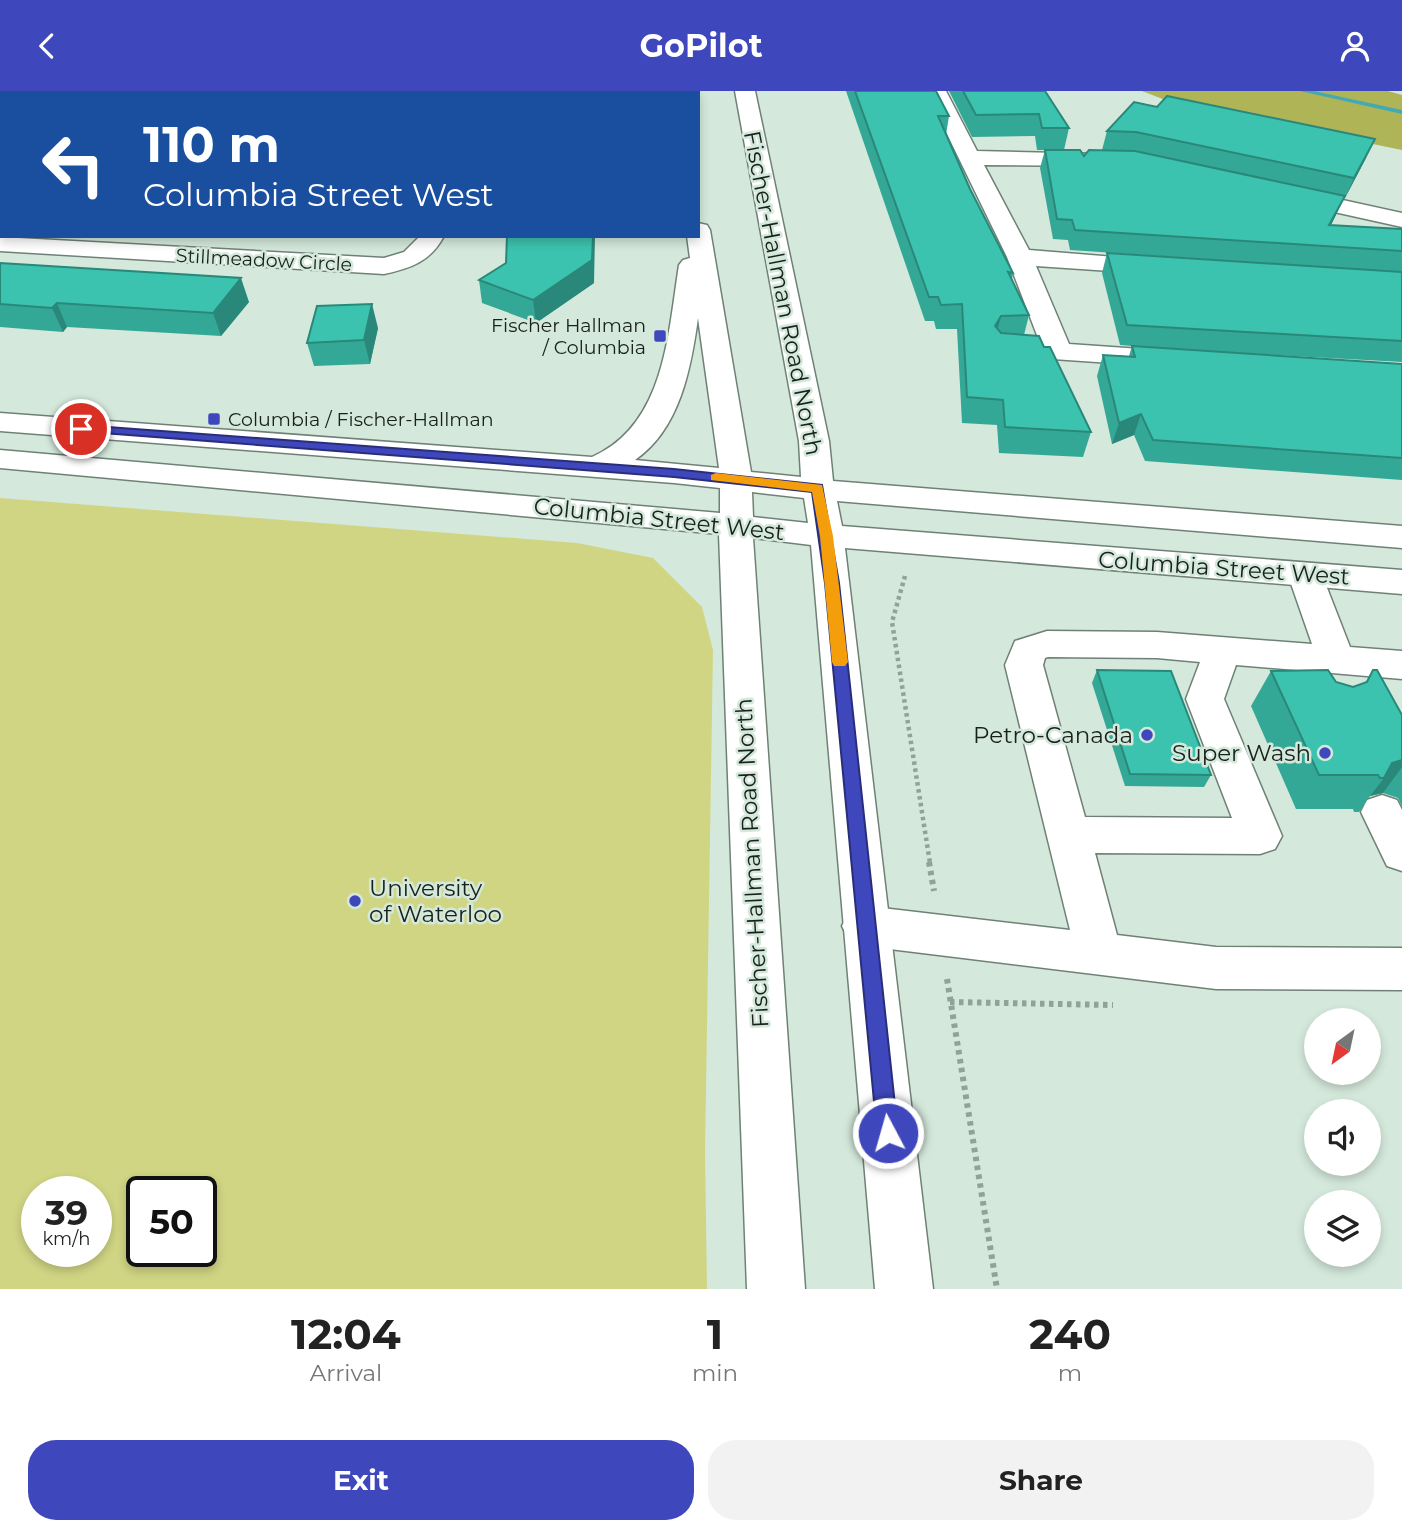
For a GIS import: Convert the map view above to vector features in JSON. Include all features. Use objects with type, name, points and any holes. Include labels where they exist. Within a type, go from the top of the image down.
[{"type":"main road","name":"Fischer-Hallman Road North","points":[[745,91],[814,442],[818,488],[827,536],[904,1289]]},
{"type":"main road","points":[[936,91],[1020,257],[1058,352]]},
{"type":"main road","points":[[970,158],[1119,160]]},
{"type":"main road","points":[[1263,189],[1402,220]]},
{"type":"main road","name":"Stillmeadow Circle","points":[[0,244],[384,266],[406,262],[426,250],[431,238]]},
{"type":"main road","points":[[594,468],[626,453],[635,445],[659,411],[671,381],[679,347],[696,238]]},
{"type":"main road","name":"Fischer-Hallman Road North","points":[[699,238],[736,479],[736,572],[776,1289]]},
{"type":"main road","points":[[1020,257],[1184,268]]},
{"type":"main road","points":[[1006,348],[1182,360]]},
{"type":"main road","name":"Columbia Street West","points":[[0,422],[736,479],[887,497],[1402,537]]},
{"type":"main road","name":"Columbia Street West","points":[[0,459],[199,475],[827,536],[1402,582]]},
{"type":"main road","points":[[1304,575],[1321,670]]},
{"type":"main road","points":[[1099,954],[1024,665],[1028,650],[1047,645],[1157,645],[1223,650],[1321,670],[1400,665]]},
{"type":"main road","points":[[1068,835],[1260,836],[1205,699],[1223,650]]},
{"type":"main road","points":[[1382,812],[1402,853]]},
{"type":"main road","points":[[865,926],[1216,968],[1402,969]]},
{"type":"path","points":[[906,572],[892,622],[935,894]]},
{"type":"path","points":[[948,991],[998,1289]]},
{"type":"path","points":[[950,1002],[1113,1005]]},
{"type":"green space","points":[[1142,91],[1388,91],[1402,95],[1402,150],[1173,103]]},
{"type":"green space","name":"University of Waterloo","points":[[0,498],[577,543],[653,558],[702,607],[713,650],[705,1152],[707,1289],[0,1289]]},
{"type":"building","points":[[855,91],[936,91],[949,116],[938,116],[970,189],[1013,273],[1008,272],[1029,315],[1001,316],[995,326],[1001,333],[1039,336],[1044,347],[1050,347],[1091,432],[1005,427],[1003,400],[967,397],[962,304],[941,305],[938,297],[929,297]]},
{"type":"building","points":[[963,91],[1045,91],[1069,128],[1042,128],[1039,114],[976,115]]},
{"type":"building","points":[[1167,96],[1375,139],[1354,178],[1136,132],[1107,131],[1134,102],[1157,107]]},
{"type":"building","points":[[1045,150],[1080,150],[1084,156],[1089,150],[1135,151],[1345,196],[1329,225],[1402,229],[1402,251],[1075,230],[1072,220],[1057,219]]},
{"type":"building","points":[[507,238],[593,238],[592,260],[533,300],[479,280],[506,263]]},
{"type":"building","points":[[1107,253],[1402,272],[1402,341],[1127,325]]},
{"type":"building","points":[[0,263],[241,278],[213,313],[57,303],[52,308],[0,304]]},
{"type":"building","points":[[372,304],[364,340],[307,343],[317,306]]},
{"type":"building","points":[[1132,346],[1402,364],[1402,458],[1153,440],[1141,414],[1119,423],[1103,355],[1135,357]]},
{"type":"building","name":"Petro-Canada","points":[[1097,670],[1171,671],[1211,775],[1130,774]]},
{"type":"building","points":[[1328,670],[1336,682],[1353,687],[1367,682],[1373,670],[1377,670],[1402,715],[1402,760],[1392,763],[1384,778],[1378,775],[1319,775],[1271,671]]},
{"type":"waterway","points":[[1304,91],[1402,112]]},
{"type":"slow traffic","points":[[716,477],[818,488],[827,536],[840,662]]},
{"type":"place","name":"Fischer Hallman / Columbia","points":[[660,336]]},
{"type":"place","name":"Columbia / Fischer-Hallman","points":[[214,419]]},
{"type":"place","name":"Petro-Canada","points":[[1147,735]]},
{"type":"place","name":"Super Wash","points":[[1325,753]]},
{"type":"place","name":"University of Waterloo","points":[[355,901]]},
{"type":"route","points":[[81,429],[674,473],[818,488],[827,536],[888,1133]]}]
